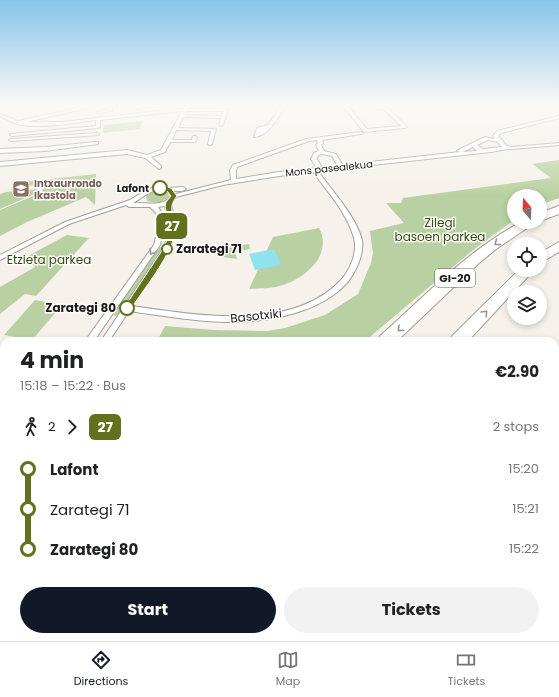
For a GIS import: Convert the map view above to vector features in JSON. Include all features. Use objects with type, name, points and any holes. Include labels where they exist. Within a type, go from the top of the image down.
[{"type":"highway","points":[[547,214],[559,210]]},
{"type":"highway","name":"GI-20","points":[[390,337],[480,256],[517,229]]},
{"type":"highway","points":[[547,255],[559,246]]},
{"type":"highway","points":[[462,337],[520,277]]},
{"type":"street","points":[[20,136],[12,137],[54,138],[76,136]]},
{"type":"street","points":[[148,157],[163,151],[172,136]]},
{"type":"street","points":[[210,144],[212,136]]},
{"type":"street","points":[[233,179],[232,170],[235,166],[306,141],[337,136]]},
{"type":"street","points":[[494,136],[506,147]]},
{"type":"street","points":[[169,141],[194,141],[195,138]]},
{"type":"street","points":[[318,145],[321,143],[319,140],[320,138]]},
{"type":"street","name":"Mons pasealekua","points":[[174,196],[230,182],[339,164],[447,153],[474,145],[487,138],[498,141]]},
{"type":"street","points":[[306,141],[318,145]]},
{"type":"street","points":[[0,151],[45,149],[96,143]]},
{"type":"street","name":"Mons pasealekua","points":[[154,189],[182,190],[233,179],[316,168],[503,150],[506,147],[515,148],[559,144]]},
{"type":"street","points":[[318,145],[322,152]]},
{"type":"street","points":[[474,145],[478,149],[486,151]]},
{"type":"street","points":[[0,164],[127,152],[148,157],[159,167]]},
{"type":"street","points":[[316,168],[314,159],[316,154],[322,152],[334,155],[339,164]]},
{"type":"street","name":"Basotxiki","points":[[127,308],[185,317],[237,321],[280,316],[322,300],[332,293],[353,271],[358,241],[350,222],[316,168]]},
{"type":"street","points":[[0,258],[67,223],[132,201],[154,189],[163,182],[174,196],[168,202],[123,206],[81,221],[52,234],[0,263]]},
{"type":"street","points":[[92,337],[157,245],[162,222],[158,211],[141,199],[143,194]]},
{"type":"street","points":[[108,337],[168,246],[172,232],[172,221],[168,202]]},
{"type":"green space","name":"Zilegi basoen parkea","points":[[559,160],[559,198],[547,202],[547,189],[507,189],[507,225],[473,250],[370,337],[159,337],[165,326],[214,330],[267,331],[285,328],[325,315],[358,294],[371,263],[373,253],[370,231],[404,223],[386,203],[401,203],[403,198],[551,178],[532,164]]},
{"type":"green space","points":[[96,174],[95,205],[86,197],[27,222],[0,236],[0,210],[43,192],[42,185],[22,186],[24,182]]},
{"type":"green space","points":[[39,189],[39,192],[0,209],[0,194],[6,192]]},
{"type":"green space","points":[[156,191],[168,192],[169,197],[159,203],[147,201],[146,196]]},
{"type":"green space","points":[[319,228],[323,247],[315,264],[308,271],[292,282],[283,285],[270,288],[249,289],[273,237]]},
{"type":"green space","name":"Etzieta parkea","points":[[67,235],[89,238],[36,296],[25,294],[0,314],[0,287],[35,267],[32,264],[35,262],[26,257]]},
{"type":"green space","points":[[249,244],[250,249],[235,252],[237,259],[217,256],[216,250]]},
{"type":"green space","points":[[158,247],[164,248],[118,316],[112,315]]},
{"type":"green space","points":[[35,300],[62,305],[35,337],[15,337],[4,335]]},
{"type":"water","points":[[274,249],[281,265],[255,270],[249,254]]},
{"type":"bus line","name":"27","points":[[127,308],[165,252],[172,232],[172,221],[168,202],[173,198],[174,193],[164,188],[160,188]]},
{"type":"place","name":"Lafont","points":[[160,188]]},
{"type":"place","name":"Intxaurrondo Ikastola","points":[[21,189]]},
{"type":"place","name":"Zarategi 71","points":[[167,249]]},
{"type":"place","name":"Zarategi 80","points":[[127,308]]}]
